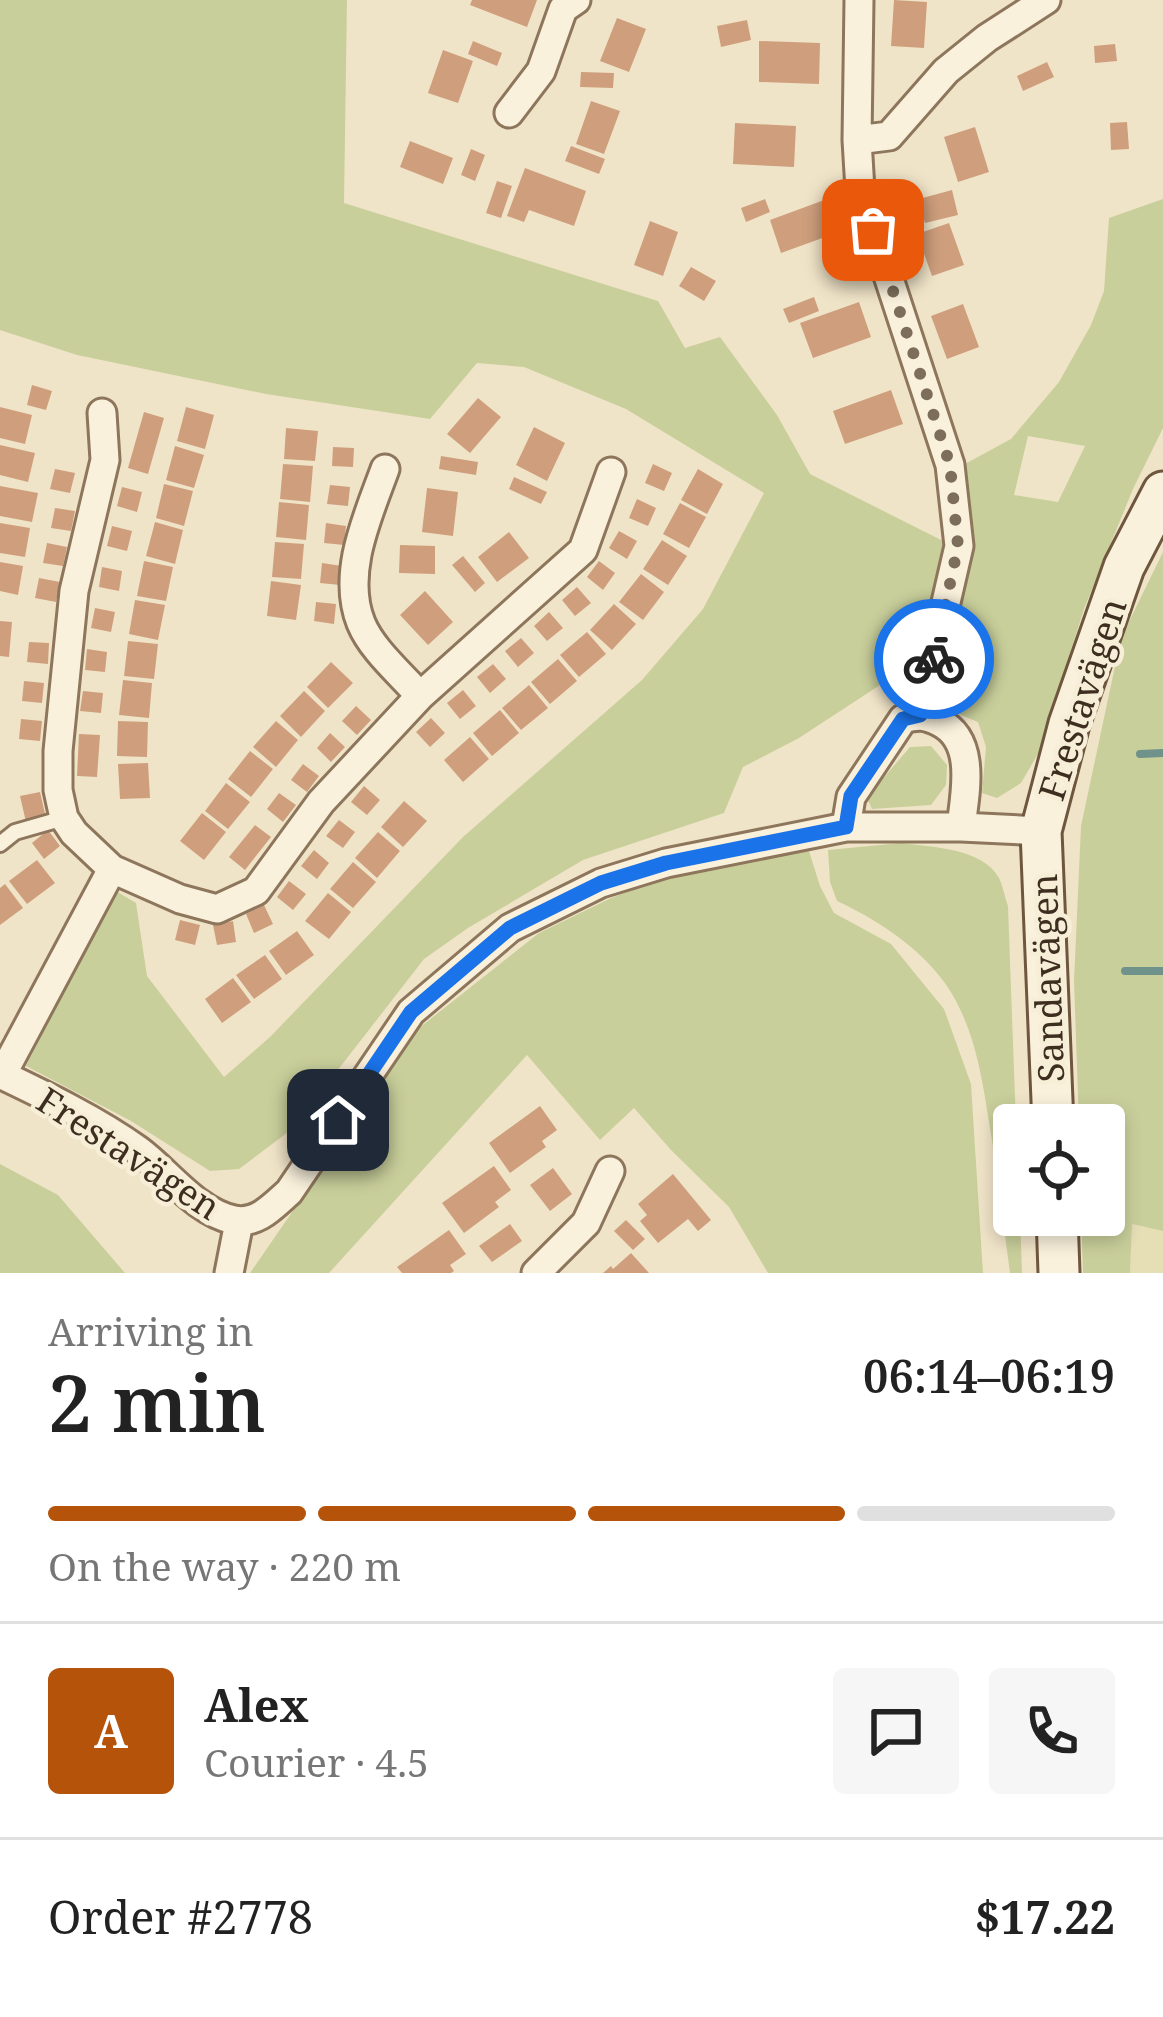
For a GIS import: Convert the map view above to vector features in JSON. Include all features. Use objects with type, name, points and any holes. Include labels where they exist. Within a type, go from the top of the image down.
[{"type":"street","points":[[508,113],[541,71],[563,9],[576,0]]},
{"type":"street","points":[[859,0],[860,190],[950,465],[958,546],[920,715]]},
{"type":"street","points":[[857,140],[889,136],[946,71],[986,38],[1046,0]]},
{"type":"street","points":[[102,412],[105,460],[74,592],[60,728],[58,790],[64,818],[112,869],[180,899],[217,909],[256,891],[321,802],[420,696],[584,550],[611,472]]},
{"type":"street","points":[[386,469],[358,544],[354,598],[362,626],[420,696]]},
{"type":"street","name":"Frestavägen","points":[[1,1074],[138,1150],[198,1201],[239,1222],[263,1215],[289,1192],[411,1012],[510,928],[601,883],[644,869],[846,827],[1041,831],[1069,724],[1124,567],[1163,492]]},
{"type":"street","points":[[846,827],[851,796],[903,719],[920,715],[945,725],[961,742],[966,777],[961,827]]},
{"type":"street","name":"Sandavägen","points":[[1041,831],[1052,1104]]},
{"type":"street","points":[[1,1074],[112,869]]},
{"type":"street","points":[[536,1273],[586,1223],[610,1171]]},
{"type":"street","points":[[229,1273],[239,1222]]},
{"type":"street","points":[[1058,1236],[1059,1273]]},
{"type":"lane","points":[[0,844],[15,832],[64,818]]},
{"type":"shaded area","points":[[1132,1224],[1163,1231],[1163,1273],[1130,1273]]},
{"type":"green space","points":[[0,0],[347,0],[344,203],[658,301],[685,348],[720,337],[777,415],[810,474],[949,544],[906,668],[799,738],[743,767],[724,813],[583,860],[424,959],[292,1129],[239,1169],[210,1171],[131,1121],[26,1066],[116,891],[136,903],[147,976],[224,1077],[270,1037],[463,837],[642,680],[703,609],[764,493],[626,409],[524,367],[477,363],[430,419],[266,394],[77,355],[0,330]]},
{"type":"green space","points":[[1163,199],[1163,428],[1084,609],[1039,752],[1021,783],[997,798],[982,793],[986,747],[978,722],[947,709],[940,682],[969,561],[963,465],[1011,439],[1059,382],[1104,291],[1109,218]],"holes":[[[1028,436],[1085,446],[1058,502],[1014,495]]]},
{"type":"green space","points":[[1163,552],[1163,1231],[1132,1224],[1130,1273],[1083,1273],[1082,1236],[1125,1236],[1125,1104],[1078,1104],[1074,981],[1081,826],[1121,638]]},
{"type":"green space","points":[[931,746],[947,765],[946,785],[931,805],[872,809],[868,800],[873,790],[910,747]]},
{"type":"green space","points":[[901,843],[955,851],[981,860],[999,878],[1008,906],[1015,1104],[993,1104],[993,1149],[980,1072],[956,1001],[934,969],[904,942],[837,901],[828,850]]},
{"type":"green space","points":[[809,851],[834,913],[891,944],[944,1009],[971,1084],[983,1273],[768,1273],[729,1207],[634,1108],[600,1140],[527,1055],[329,1273],[250,1273],[419,1028],[539,933],[669,876]]},
{"type":"green space","points":[[0,1164],[58,1195],[125,1273],[0,1273]]},
{"type":"green space","points":[[1005,1236],[1021,1236],[1022,1273],[1010,1273]]},
{"type":"building","points":[[472,0],[537,0],[527,27],[470,5]]},
{"type":"building","points":[[894,0],[927,2],[924,48],[891,46]]},
{"type":"building","points":[[617,18],[646,29],[629,72],[600,61]]},
{"type":"building","points":[[747,20],[751,40],[721,47],[717,26]]},
{"type":"building","points":[[473,41],[502,53],[497,66],[468,54]]},
{"type":"building","points":[[759,41],[820,43],[819,84],[759,82]]},
{"type":"building","points":[[1115,44],[1117,61],[1095,63],[1094,46]]},
{"type":"building","points":[[443,50],[473,61],[458,103],[428,93]]},
{"type":"building","points":[[1047,62],[1054,77],[1023,91],[1017,76]]},
{"type":"building","points":[[581,72],[614,73],[613,88],[580,87]]},
{"type":"building","points":[[591,101],[620,111],[604,154],[576,144]]},
{"type":"building","points":[[1127,122],[1129,149],[1111,150],[1110,123]]},
{"type":"building","points":[[735,123],[796,126],[794,167],[733,164]]},
{"type":"building","points":[[975,127],[989,172],[958,182],[944,137]]},
{"type":"building","points":[[410,141],[453,158],[443,184],[400,167]]},
{"type":"building","points":[[571,146],[605,159],[599,174],[565,161]]},
{"type":"building","points":[[471,149],[485,155],[475,181],[461,175]]},
{"type":"building","points":[[525,168],[586,191],[574,226],[529,210],[524,222],[507,216]]},
{"type":"building","points":[[497,181],[512,186],[501,218],[486,213]]},
{"type":"building","points":[[952,190],[958,215],[925,223],[919,199]]},
{"type":"building","points":[[765,199],[770,212],[746,222],[741,208]]},
{"type":"building","points":[[827,199],[839,232],[781,253],[770,220]]},
{"type":"building","points":[[650,221],[678,232],[663,276],[634,265]]},
{"type":"building","points":[[949,223],[964,265],[932,276],[917,234]]},
{"type":"building","points":[[691,267],[716,281],[704,301],[679,286]]},
{"type":"building","points":[[814,297],[819,311],[789,323],[783,309]]},
{"type":"building","points":[[859,302],[871,337],[813,358],[800,323]]},
{"type":"building","points":[[963,304],[979,347],[947,359],[931,316]]},
{"type":"building","points":[[32,385],[52,391],[46,410],[27,405]]},
{"type":"building","points":[[891,390],[903,424],[845,444],[833,411]]},
{"type":"building","points":[[478,398],[501,417],[470,453],[447,434]]},
{"type":"building","points":[[0,407],[32,415],[25,444],[0,438]]},
{"type":"building","points":[[186,407],[214,415],[205,449],[177,441]]},
{"type":"building","points":[[144,412],[164,418],[148,474],[128,468]]},
{"type":"building","points":[[534,427],[565,443],[547,481],[516,465]]},
{"type":"building","points":[[286,428],[318,431],[315,461],[284,459]]},
{"type":"building","points":[[0,445],[35,453],[28,482],[0,475]]},
{"type":"building","points":[[175,446],[204,455],[194,488],[166,480]]},
{"type":"building","points":[[333,447],[354,448],[353,467],[332,466]]},
{"type":"building","points":[[441,456],[478,462],[476,475],[439,469]]},
{"type":"building","points":[[283,464],[313,466],[310,502],[280,499]]},
{"type":"building","points":[[653,464],[672,473],[664,491],[645,483]]},
{"type":"building","points":[[55,469],[75,473],[70,493],[50,489]]},
{"type":"building","points":[[698,469],[723,484],[707,514],[681,500]]},
{"type":"building","points":[[514,477],[547,492],[541,504],[509,489]]},
{"type":"building","points":[[164,484],[193,491],[184,526],[156,518]]},
{"type":"building","points":[[330,485],[350,487],[348,506],[327,504]]},
{"type":"building","points":[[0,486],[38,493],[32,522],[0,516]]},
{"type":"building","points":[[122,487],[142,492],[137,512],[117,506]]},
{"type":"building","points":[[427,488],[458,492],[453,536],[422,532]]},
{"type":"building","points":[[637,499],[656,508],[648,526],[629,518]]},
{"type":"building","points":[[279,502],[309,505],[306,540],[276,537]]},
{"type":"building","points":[[680,503],[706,517],[689,548],[663,534]]},
{"type":"building","points":[[55,508],[75,511],[71,531],[51,528]]},
{"type":"building","points":[[155,522],[183,530],[175,564],[146,556]]},
{"type":"building","points":[[0,523],[30,528],[25,557],[0,553]]},
{"type":"building","points":[[326,523],[346,526],[344,545],[324,543]]},
{"type":"building","points":[[112,526],[132,531],[127,551],[107,546]]},
{"type":"building","points":[[619,531],[637,541],[627,559],[609,548]]},
{"type":"building","points":[[509,532],[529,558],[497,582],[478,557]]},
{"type":"building","points":[[662,540],[687,556],[668,585],[643,569]]},
{"type":"building","points":[[275,542],[304,544],[301,579],[272,577]]},
{"type":"building","points":[[47,543],[67,547],[63,566],[43,563]]},
{"type":"building","points":[[400,545],[435,546],[435,574],[399,573]]},
{"type":"building","points":[[463,556],[485,583],[475,592],[452,565]]},
{"type":"building","points":[[144,561],[173,567],[166,601],[137,596]]},
{"type":"building","points":[[599,561],[615,573],[603,590],[587,577]]},
{"type":"building","points":[[0,562],[23,566],[18,595],[0,591]]},
{"type":"building","points":[[322,563],[342,566],[340,585],[320,583]]},
{"type":"building","points":[[102,567],[122,571],[119,591],[99,587]]},
{"type":"building","points":[[641,574],[664,592],[643,620],[619,602]]},
{"type":"building","points":[[39,578],[60,582],[56,602],[35,598]]},
{"type":"building","points":[[271,581],[301,585],[296,620],[267,616]]},
{"type":"building","points":[[577,587],[591,603],[575,616],[562,600]]},
{"type":"building","points":[[425,591],[453,622],[428,645],[400,615]]},
{"type":"building","points":[[135,600],[165,605],[158,640],[129,634]]},
{"type":"building","points":[[316,602],[336,604],[334,624],[314,621]]},
{"type":"building","points":[[614,604],[636,624],[612,650],[590,630]]},
{"type":"building","points":[[95,608],[115,612],[111,632],[91,628]]},
{"type":"building","points":[[549,612],[563,628],[547,641],[534,626]]},
{"type":"building","points":[[0,621],[12,622],[9,657],[0,656]]},
{"type":"building","points":[[587,632],[606,654],[579,677],[560,655]]},
{"type":"building","points":[[521,638],[534,653],[518,667],[505,651]]},
{"type":"building","points":[[128,641],[158,644],[154,679],[124,676]]},
{"type":"building","points":[[29,642],[49,643],[48,664],[27,662]]},
{"type":"building","points":[[87,649],[107,652],[105,672],[85,670]]},
{"type":"building","points":[[558,659],[577,681],[550,704],[531,682]]},
{"type":"building","points":[[331,662],[353,683],[328,708],[307,687]]},
{"type":"building","points":[[493,664],[506,679],[490,693],[477,677]]},
{"type":"building","points":[[123,680],[152,683],[149,718],[119,715]]},
{"type":"building","points":[[24,681],[44,683],[42,703],[22,701]]},
{"type":"building","points":[[529,685],[548,708],[521,730],[502,708]]},
{"type":"building","points":[[463,690],[476,706],[460,719],[447,703]]},
{"type":"building","points":[[83,691],[103,693],[101,713],[80,711]]},
{"type":"building","points":[[304,691],[325,711],[301,737],[280,716]]},
{"type":"building","points":[[356,706],[371,720],[357,735],[342,721]]},
{"type":"building","points":[[500,710],[519,733],[492,756],[473,733]]},
{"type":"building","points":[[431,718],[445,733],[430,747],[416,732]]},
{"type":"building","points":[[21,719],[42,721],[40,741],[19,739]]},
{"type":"building","points":[[118,721],[148,722],[147,757],[117,756]]},
{"type":"building","points":[[276,721],[298,740],[276,767],[253,747]]},
{"type":"building","points":[[330,733],[345,747],[331,762],[317,748]]},
{"type":"building","points":[[79,734],[100,735],[97,777],[77,776]]},
{"type":"building","points":[[470,737],[489,759],[463,782],[444,760]]},
{"type":"building","points":[[250,751],[273,769],[251,797],[228,779]]},
{"type":"building","points":[[148,763],[150,798],[120,799],[118,764]]},
{"type":"building","points":[[303,764],[319,776],[307,792],[291,780]]},
{"type":"building","points":[[226,783],[250,802],[228,829],[205,811]]},
{"type":"building","points":[[364,786],[380,800],[367,815],[351,802]]},
{"type":"building","points":[[40,792],[46,818],[26,822],[20,796]]},
{"type":"building","points":[[279,793],[296,805],[283,822],[267,809]]},
{"type":"building","points":[[404,801],[427,821],[403,847],[381,827]]},
{"type":"building","points":[[202,813],[226,832],[204,860],[180,841]]},
{"type":"building","points":[[339,820],[355,832],[343,848],[326,836]]},
{"type":"building","points":[[255,825],[271,837],[245,870],[229,857]]},
{"type":"building","points":[[48,830],[60,846],[44,859],[32,843]]},
{"type":"building","points":[[378,832],[400,851],[377,878],[355,858]]},
{"type":"building","points":[[314,850],[329,863],[317,879],[301,866]]},
{"type":"building","points":[[37,860],[55,883],[27,904],[9,881]]},
{"type":"building","points":[[353,862],[376,882],[353,908],[330,889]]},
{"type":"building","points":[[289,881],[306,894],[293,910],[277,897]]},
{"type":"building","points":[[5,884],[23,908],[0,925],[0,888]]},
{"type":"building","points":[[328,893],[351,912],[329,939],[305,921]]},
{"type":"building","points":[[264,905],[273,924],[254,933],[246,914]]},
{"type":"building","points":[[180,920],[200,925],[195,945],[175,940]]},
{"type":"building","points":[[233,921],[236,942],[217,945],[213,925]]},
{"type":"building","points":[[297,931],[314,955],[286,975],[269,951]]},
{"type":"building","points":[[265,955],[282,979],[254,999],[236,975]]},
{"type":"building","points":[[233,978],[251,1002],[222,1023],[205,999]]},
{"type":"building","points":[[540,1106],[557,1130],[542,1141],[546,1147],[510,1173],[489,1143]]},
{"type":"building","points":[[494,1166],[511,1190],[495,1202],[499,1207],[464,1233],[442,1203]]},
{"type":"building","points":[[553,1168],[572,1194],[550,1211],[530,1185]]},
{"type":"building","points":[[673,1174],[711,1220],[698,1231],[688,1219],[658,1243],[640,1221],[647,1215],[638,1204]]},
{"type":"building","points":[[626,1220],[645,1239],[633,1250],[614,1231]]},
{"type":"building","points":[[510,1224],[522,1241],[492,1262],[479,1246]]},
{"type":"building","points":[[449,1230],[466,1254],[450,1265],[454,1271],[402,1273],[397,1267]]},
{"type":"building","points":[[631,1253],[649,1273],[603,1273],[613,1269]]},
{"type":"waterway","points":[[1140,754],[1163,753]]},
{"type":"waterway","points":[[1125,971],[1163,971]]},
{"type":"way so far","points":[[873,230],[950,465],[958,546],[934,659]]},
{"type":"route","points":[[338,1120],[411,1012],[510,928],[601,883],[666,863],[846,827],[851,796],[903,719],[920,715],[934,659]]}]
